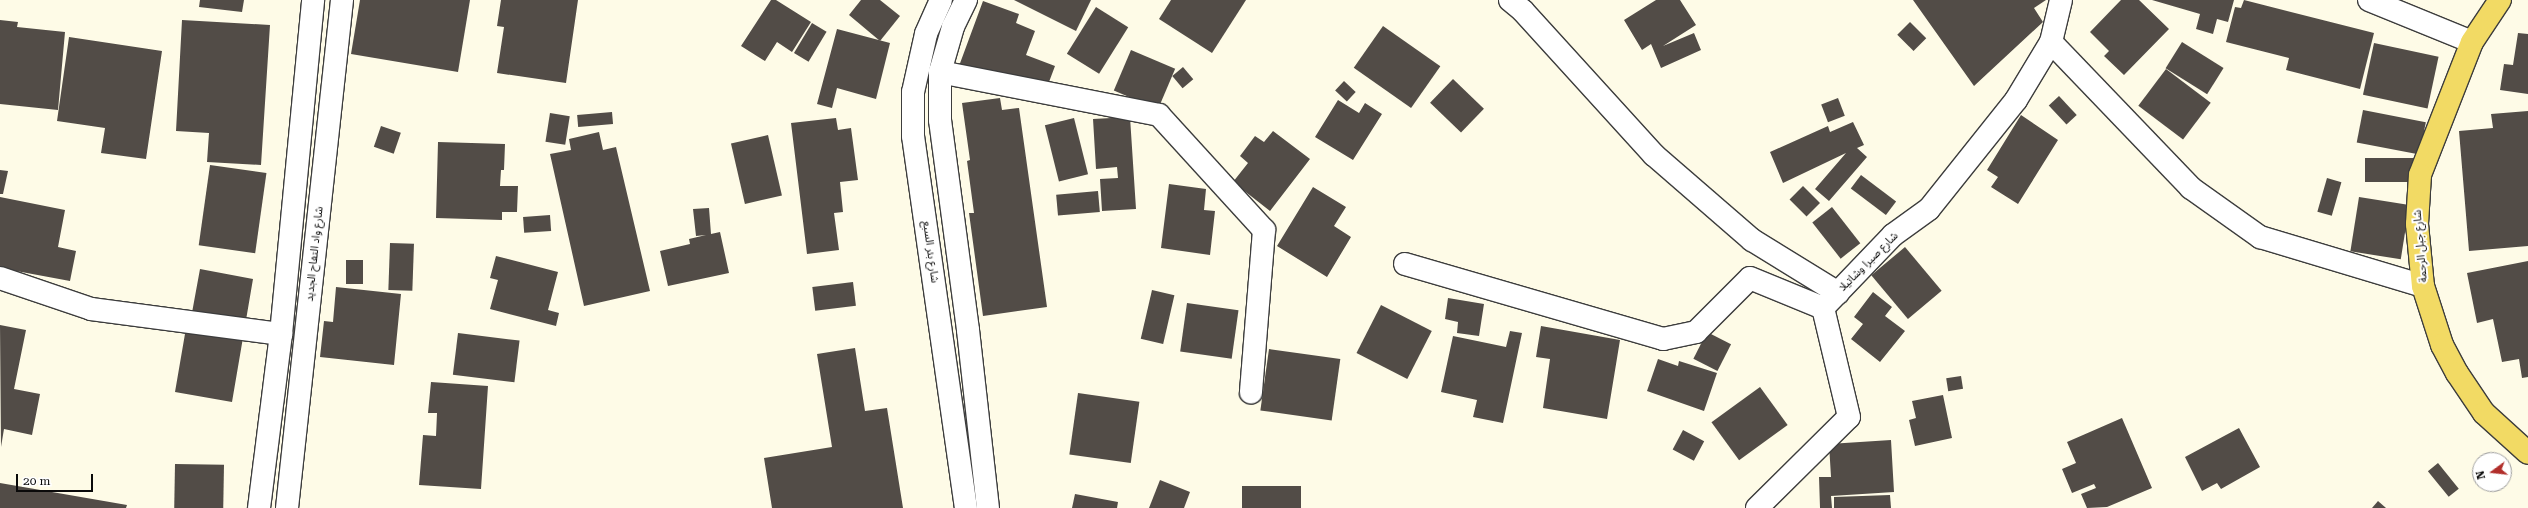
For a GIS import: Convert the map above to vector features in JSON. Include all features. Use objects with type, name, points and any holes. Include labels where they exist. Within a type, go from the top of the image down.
[{"type":"main road","name":"شارع جبل الرحمة","points":[[2500,0],[2472,42],[2420,175],[2417,224],[2423,286],[2442,345],[2456,373],[2484,414],[2528,453]]},
{"type":"street","points":[[259,508],[281,334],[313,0]]},
{"type":"street","name":"شارع واد التفاح الجديد","points":[[287,508],[342,0]]},
{"type":"street","name":"شارع بئر السبع","points":[[941,0],[926,34],[913,92],[913,136],[966,508]]},
{"type":"street","points":[[966,0],[952,27],[940,72],[940,120],[988,508]]},
{"type":"street","points":[[1510,0],[1523,11],[1654,155],[1752,240],[1831,300],[1849,417],[1757,508]]},
{"type":"street","name":"شارع صبرا وشاتيلا","points":[[1831,300],[1893,235],[1929,209],[2019,95],[2050,42],[2061,0]]},
{"type":"street","points":[[2369,0],[2472,42]]},
{"type":"street","points":[[2050,42],[2191,188],[2260,237],[2423,286]]},
{"type":"street","points":[[940,72],[1158,115],[1264,230],[1251,392]]},
{"type":"street","points":[[1405,264],[1663,339],[1696,332],[1750,278],[1831,300]]},
{"type":"street","points":[[0,278],[91,309],[281,334]]},
{"type":"building","points":[[200,0],[244,0],[242,12],[199,7]]},
{"type":"building","points":[[360,0],[470,0],[458,72],[351,54]]},
{"type":"building","points":[[501,0],[578,0],[566,83],[497,73],[504,27],[497,26]]},
{"type":"building","points":[[771,0],[776,0],[811,22],[792,52],[777,42],[765,61],[741,46]]},
{"type":"building","points":[[861,0],[880,0],[900,16],[880,41],[849,15]]},
{"type":"building","points":[[1014,0],[1091,0],[1076,31]]},
{"type":"building","points":[[1171,0],[1246,0],[1212,53],[1159,19]]},
{"type":"building","points":[[1656,0],[1680,0],[1696,25],[1663,46],[1694,33],[1701,50],[1661,68],[1651,44],[1642,50],[1624,20]]},
{"type":"building","points":[[1913,0],[2046,0],[2034,8],[2043,22],[1974,86]]},
{"type":"building","points":[[2121,0],[2139,0],[2169,29],[2124,75],[2104,56],[2109,51],[2090,32]]},
{"type":"building","points":[[2152,0],[2234,0],[2228,22],[2217,19],[2213,34],[2196,29],[2200,14]]},
{"type":"building","points":[[2244,0],[2374,33],[2360,89],[2286,70],[2289,58],[2226,42],[2235,7],[2241,8]]},
{"type":"building","points":[[983,1],[1019,14],[1016,23],[1035,31],[1026,55],[1055,66],[1043,98],[959,66]]},
{"type":"building","points":[[1096,7],[1128,27],[1099,74],[1067,54]]},
{"type":"building","points":[[0,20],[18,22],[17,27],[65,32],[58,110],[0,104]]},
{"type":"building","points":[[182,20],[270,25],[261,165],[207,162],[209,133],[176,131]]},
{"type":"building","points":[[1910,22],[1926,38],[1914,51],[1897,35]]},
{"type":"building","points":[[812,23],[827,32],[809,62],[794,53]]},
{"type":"building","points":[[1383,26],[1440,66],[1411,108],[1354,68]]},
{"type":"building","points":[[837,29],[890,43],[876,99],[837,88],[832,108],[817,104]]},
{"type":"building","points":[[2518,33],[2528,34],[2528,94],[2500,90],[2504,64],[2513,65]]},
{"type":"building","points":[[69,37],[162,51],[146,159],[101,153],[105,128],[57,121]]},
{"type":"building","points":[[2182,42],[2224,68],[2207,94],[2166,68]]},
{"type":"building","points":[[2374,43],[2439,57],[2428,109],[2363,95]]},
{"type":"building","points":[[1131,50],[1175,69],[1158,109],[1114,91]]},
{"type":"building","points":[[1183,67],[1193,79],[1183,88],[1172,76]]},
{"type":"building","points":[[2166,69],[2211,103],[2183,139],[2138,106]]},
{"type":"building","points":[[1453,79],[1484,109],[1461,133],[1430,103]]},
{"type":"building","points":[[1344,81],[1356,92],[1347,101],[1335,91]]},
{"type":"building","points":[[2059,96],[2077,115],[2066,125],[2049,106]]},
{"type":"building","points":[[1000,98],[1002,110],[1019,108],[1047,307],[983,316],[969,213],[974,213],[967,161],[970,160],[962,103]]},
{"type":"building","points":[[1838,98],[1845,116],[1828,122],[1821,104]]},
{"type":"building","points":[[1338,100],[1359,113],[1365,103],[1382,114],[1353,160],[1315,137]]},
{"type":"building","points":[[2363,110],[2426,122],[2420,155],[2357,142]]},
{"type":"building","points":[[2528,111],[2528,246],[2469,251],[2459,131],[2493,128],[2491,114]]},
{"type":"building","points":[[612,112],[613,124],[578,127],[577,115]]},
{"type":"building","points":[[550,113],[570,116],[565,145],[545,142]]},
{"type":"building","points":[[2021,115],[2058,140],[2018,204],[1991,187],[1998,177],[1987,170]]},
{"type":"building","points":[[1130,117],[1136,209],[1102,211],[1100,179],[1118,178],[1117,167],[1096,169],[1093,119]]},
{"type":"building","points":[[836,118],[838,130],[851,128],[858,180],[840,182],[843,212],[834,213],[839,250],[807,254],[791,123]]},
{"type":"building","points":[[1074,118],[1088,174],[1059,182],[1045,125]]},
{"type":"building","points":[[1853,122],[1864,145],[1857,148],[1867,157],[1829,201],[1815,189],[1846,153],[1783,183],[1770,152],[1828,126],[1830,132]]},
{"type":"building","points":[[381,126],[401,133],[394,154],[374,147]]},
{"type":"building","points":[[1273,131],[1310,159],[1270,211],[1233,182],[1248,163],[1240,156],[1255,136],[1264,142]]},
{"type":"building","points":[[599,132],[603,150],[616,147],[650,291],[584,306],[550,154],[571,150],[569,139]]},
{"type":"building","points":[[768,135],[782,195],[745,204],[731,144]]},
{"type":"building","points":[[438,142],[505,144],[504,170],[501,170],[500,186],[518,186],[517,212],[502,212],[502,220],[436,218]]},
{"type":"building","points":[[2365,158],[2417,158],[2417,182],[2365,182]]},
{"type":"building","points":[[210,165],[266,173],[255,253],[199,245]]},
{"type":"building","points":[[0,170],[8,171],[3,194],[0,194]]},
{"type":"building","points":[[1861,175],[1896,201],[1886,215],[1851,189]]},
{"type":"building","points":[[2327,178],[2341,182],[2332,216],[2317,212]]},
{"type":"building","points":[[1169,184],[1206,189],[1204,210],[1215,211],[1210,255],[1161,248]]},
{"type":"building","points":[[1803,186],[1820,203],[1807,216],[1790,199]]},
{"type":"building","points":[[1313,187],[1346,207],[1334,226],[1351,237],[1327,277],[1277,246]]},
{"type":"building","points":[[1098,191],[1100,212],[1058,216],[1056,195]]},
{"type":"building","points":[[0,197],[65,210],[58,247],[76,251],[70,281],[0,268]]},
{"type":"building","points":[[2359,197],[2409,205],[2401,259],[2350,251]]},
{"type":"building","points":[[1832,207],[1860,243],[1841,259],[1812,222]]},
{"type":"building","points":[[709,208],[711,234],[720,232],[729,273],[668,286],[660,251],[690,244],[689,239],[706,235],[696,236],[693,209]]},
{"type":"building","points":[[550,215],[551,231],[524,233],[523,217]]},
{"type":"building","points":[[390,243],[414,244],[412,291],[388,290]]},
{"type":"building","points":[[1905,247],[1942,291],[1908,319],[1871,275]]},
{"type":"building","points":[[496,256],[558,272],[548,310],[559,313],[556,326],[490,309],[498,280],[490,278]]},
{"type":"building","points":[[346,260],[363,260],[363,284],[346,284]]},
{"type":"building","points":[[2528,261],[2528,377],[2522,378],[2519,359],[2502,362],[2493,319],[2477,323],[2467,273]]},
{"type":"building","points":[[200,269],[253,279],[232,402],[175,392],[186,328],[189,329]]},
{"type":"building","points":[[853,282],[856,306],[815,311],[812,287]]},
{"type":"building","points":[[336,287],[401,294],[394,365],[320,357],[324,321],[333,322]]},
{"type":"building","points":[[1152,290],[1174,295],[1163,344],[1141,339]]},
{"type":"building","points":[[1873,292],[1892,307],[1885,316],[1905,331],[1880,362],[1851,339],[1863,324],[1854,317]]},
{"type":"building","points":[[1448,298],[1484,304],[1479,336],[1457,333],[1458,322],[1445,319]]},
{"type":"building","points":[[1187,303],[1238,310],[1232,359],[1180,352]]},
{"type":"building","points":[[1381,305],[1432,331],[1407,379],[1356,353]]},
{"type":"building","points":[[0,325],[26,330],[14,389],[40,394],[32,435],[4,429],[1,447]]},
{"type":"building","points":[[1541,326],[1620,340],[1607,419],[1543,408],[1550,359],[1536,357]]},
{"type":"building","points":[[1510,331],[1522,333],[1503,423],[1473,417],[1477,400],[1441,392],[1453,336],[1506,347]]},
{"type":"building","points":[[1707,332],[1731,344],[1717,371],[1693,359]]},
{"type":"building","points":[[458,333],[520,341],[514,382],[453,375]]},
{"type":"building","points":[[855,348],[865,411],[887,408],[903,508],[772,508],[764,458],[832,447],[817,354]]},
{"type":"building","points":[[1269,349],[1340,359],[1332,420],[1260,410]]},
{"type":"building","points":[[1658,359],[1678,366],[1679,361],[1717,373],[1704,411],[1647,391]]},
{"type":"building","points":[[1961,376],[1963,389],[1948,391],[1946,378]]},
{"type":"building","points":[[431,382],[488,386],[481,489],[419,485],[423,435],[436,436],[437,413],[428,413]]},
{"type":"building","points":[[1760,387],[1788,425],[1739,460],[1711,422]]},
{"type":"building","points":[[1078,393],[1139,402],[1131,463],[1069,454]]},
{"type":"building","points":[[1943,395],[1952,438],[1915,446],[1909,420],[1916,418],[1912,401]]},
{"type":"building","points":[[2122,418],[2152,488],[2107,507],[2087,508],[2081,494],[2096,488],[2094,484],[2072,493],[2062,469],[2076,463],[2067,442]]},
{"type":"building","points":[[2239,428],[2260,467],[2221,489],[2217,483],[2202,491],[2185,457]]},
{"type":"building","points":[[1683,430],[1704,441],[1694,461],[1673,449]]},
{"type":"building","points":[[1891,440],[1894,492],[1831,496],[1832,508],[1820,508],[1819,477],[1831,477],[1829,444]]},
{"type":"building","points":[[2438,463],[2459,489],[2449,497],[2428,471]]},
{"type":"building","points":[[175,464],[224,465],[223,508],[174,508]]},
{"type":"building","points":[[1160,480],[1190,492],[1184,508],[1149,508]]},
{"type":"building","points":[[0,483],[127,505],[126,508],[0,508]]},
{"type":"building","points":[[1242,486],[1301,486],[1301,508],[1242,508]]},
{"type":"building","points":[[1075,494],[1118,502],[1117,508],[1072,508]]},
{"type":"building","points":[[1890,495],[1891,508],[1834,508],[1834,497]]},
{"type":"building","points":[[2378,501],[2386,508],[2372,508]]}]
